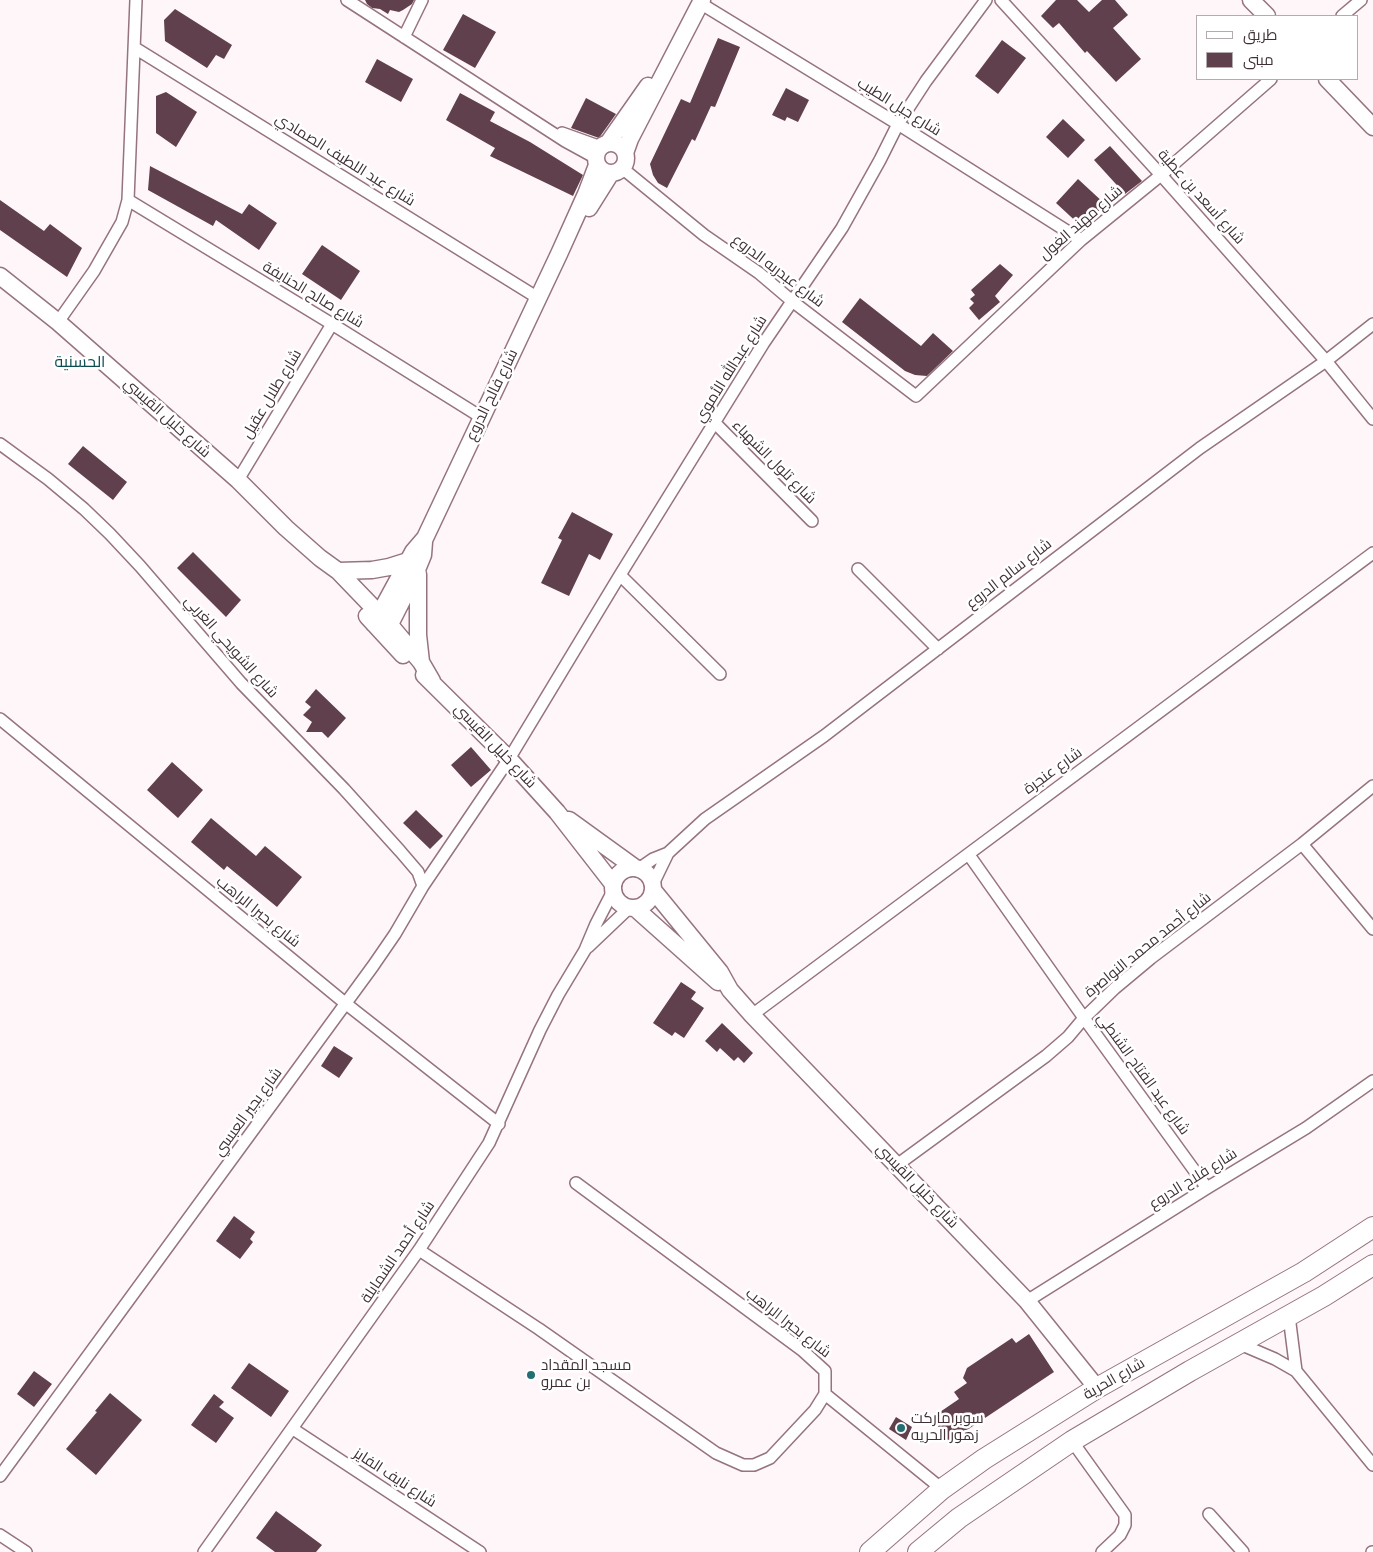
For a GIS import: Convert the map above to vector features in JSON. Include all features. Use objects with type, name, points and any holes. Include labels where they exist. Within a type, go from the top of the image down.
[{"type":"highway","name":"شارع الحرية","points":[[870,1552],[942,1489],[984,1459],[1097,1388],[1304,1272],[1373,1227]]},
{"type":"highway","points":[[918,1552],[959,1518],[1072,1441],[1190,1371],[1324,1296],[1373,1265]]},
{"type":"highway","points":[[1324,1296],[1373,1282]]},
{"type":"street","points":[[58,322],[94,271],[122,222],[128,200],[136,0]]},
{"type":"street","name":"شارع عبدربه الدروع","points":[[347,0],[542,125],[609,158],[704,235],[760,273],[792,301],[916,396]]},
{"type":"street","points":[[404,37],[422,0]]},
{"type":"street","name":"شارع عبدالله الأموي","points":[[509,759],[620,575],[715,423],[792,301],[842,228],[898,124],[986,0]]},
{"type":"street","name":"شارع أسعد بن عطية","points":[[1002,0],[1326,361],[1373,419]]},
{"type":"street","points":[[1251,0],[1266,15]]},
{"type":"street","points":[[1343,15],[1361,0]]},
{"type":"street","name":"شارع جبل الطيب","points":[[701,1],[1081,240]]},
{"type":"street","name":"شارع فالح الدروع","points":[[382,624],[413,564],[586,194],[675,50],[701,1]]},
{"type":"street","name":"شارع عبد اللطيف الصمادي","points":[[135,48],[538,298]]},
{"type":"street","name":"شارع مهند الغول","points":[[916,396],[1081,240],[1161,175],[1270,80]]},
{"type":"street","points":[[1328,80],[1373,127]]},
{"type":"street","name":"شارع صالح الحنايفة","points":[[128,200],[481,417]]},
{"type":"street","name":"شارع خليل القيسي","points":[[3,277],[58,322],[238,480],[286,528],[338,571],[416,669],[432,681],[509,759],[557,812],[613,887]]},
{"type":"street","name":"شارع طلال عقيل","points":[[238,480],[332,324]]},
{"type":"street","name":"شارع سالم الدروع","points":[[637,868],[668,852],[705,819],[824,736],[1200,448],[1326,361],[1373,324]]},
{"type":"street","name":"شارع تلول الشهباء","points":[[715,423],[812,521]]},
{"type":"street","name":"شارع الشويحي الغربي","points":[[0,444],[48,479],[84,509],[140,566],[241,683],[344,789],[400,851],[418,872],[423,886]]},
{"type":"street","name":"شارع عنجرة","points":[[752,1015],[1373,553]]},
{"type":"street","name":"شارع خليل القيسي","points":[[320,558],[334,578],[421,662],[432,681]]},
{"type":"street","points":[[338,571],[372,570],[413,564],[421,662]]},
{"type":"street","points":[[858,569],[938,649]]},
{"type":"street","points":[[620,575],[720,674]]},
{"type":"street","name":"شارع بحيرا الراهب","points":[[0,719],[345,1003],[499,1124]]},
{"type":"street","name":"شارع بجير العبسي","points":[[0,1476],[395,934],[423,886],[509,759]]},
{"type":"street","name":"شارع أحمد محمد النواصرة","points":[[897,1165],[1046,1056],[1068,1037],[1084,1018],[1151,958],[1302,844],[1373,786]]},
{"type":"street","name":"شارع خليل القيسي","points":[[557,812],[637,868]]},
{"type":"street","points":[[1302,844],[1373,929]]},
{"type":"street","name":"شارع سالم الدروع","points":[[653,887],[668,852]]},
{"type":"street","name":"شارع عبد الفتاح الشنطي","points":[[969,855],[1207,1188]]},
{"type":"street","points":[[637,868],[648,874],[653,887],[652,896],[646,903],[632,908],[618,902],[613,887],[619,873],[624,869],[637,868]]},
{"type":"street","name":"شارع أحمد الشمايلة","points":[[204,1552],[419,1250],[489,1143],[540,1030],[585,950],[613,887]]},
{"type":"street","name":"شارع خليل القيسي","points":[[653,887],[720,972],[730,990],[752,1015],[1027,1301],[1097,1388]]},
{"type":"street","name":"شارع خليل القيسي","points":[[632,908],[712,978],[730,990]]},
{"type":"street","name":"شارع أحمد الشمايلة","points":[[585,950],[632,908]]},
{"type":"street","name":"شارع فلاح الدروع","points":[[1027,1301],[1306,1128],[1373,1081]]},
{"type":"street","name":"شارع بحيرا الراهب","points":[[576,1183],[813,1359],[825,1371],[825,1394]]},
{"type":"street","points":[[419,1250],[539,1329],[716,1453],[743,1465],[754,1465],[770,1458],[815,1410],[825,1394],[942,1489]]},
{"type":"street","points":[[1289,1316],[1296,1371]]},
{"type":"street","points":[[1240,1344],[1275,1359],[1296,1371],[1373,1465]]},
{"type":"street","name":"شارع نايف الفايز","points":[[293,1429],[480,1552]]},
{"type":"street","points":[[1072,1441],[1125,1515],[1124,1526],[1120,1535],[1102,1552]]},
{"type":"street","points":[[1209,1514],[1243,1552]]},
{"type":"street","points":[[0,1534],[26,1552]]},
{"type":"building","points":[[365,0],[414,0],[412,4],[403,10],[399,12],[390,10],[388,14],[380,9],[372,8]]},
{"type":"building","points":[[1056,0],[1077,0],[1089,12],[1102,0],[1115,0],[1128,15],[1113,28],[1141,59],[1116,82],[1087,51],[1085,53],[1059,23],[1053,28],[1041,16]]},
{"type":"building","points":[[175,9],[232,45],[224,59],[216,55],[207,68],[165,41],[164,20]]},
{"type":"building","points":[[463,14],[496,32],[475,68],[443,50]]},
{"type":"building","points":[[718,38],[740,47],[715,107],[711,106],[695,141],[692,139],[667,188],[658,183],[653,175],[650,164],[681,99],[690,103]]},
{"type":"building","points":[[1002,40],[1026,58],[998,94],[975,76]]},
{"type":"building","points":[[377,59],[413,79],[401,102],[365,82]]},
{"type":"building","points":[[786,88],[809,100],[798,122],[787,117],[785,121],[772,115]]},
{"type":"building","points":[[166,92],[197,112],[176,147],[156,133],[156,96]]},
{"type":"building","points":[[460,93],[495,112],[490,121],[530,142],[583,175],[573,196],[490,156],[495,148],[446,120]]},
{"type":"building","points":[[586,98],[616,114],[599,138],[571,128]]},
{"type":"building","points":[[1063,119],[1085,140],[1068,158],[1046,137]]},
{"type":"building","points":[[1110,146],[1142,181],[1125,194],[1094,160]]},
{"type":"building","points":[[150,166],[242,214],[249,204],[277,223],[259,250],[216,220],[213,226],[148,190]]},
{"type":"building","points":[[1078,179],[1105,204],[1083,228],[1056,203]]},
{"type":"building","points":[[0,200],[44,231],[50,224],[82,248],[67,277],[0,230]]},
{"type":"building","points":[[322,245],[360,271],[341,300],[302,274]]},
{"type":"building","points":[[1000,264],[1013,275],[995,296],[1000,302],[979,320],[969,308],[974,303],[970,299],[975,295],[971,290]]},
{"type":"building","points":[[860,298],[921,346],[933,333],[953,351],[927,376],[915,375],[905,371],[842,322]]},
{"type":"building","points":[[83,446],[127,482],[113,500],[68,464]]},
{"type":"building","points":[[572,512],[613,534],[600,560],[589,554],[569,596],[541,583],[562,540],[558,538]]},
{"type":"building","points":[[193,552],[241,600],[226,617],[177,568]]},
{"type":"building","points":[[316,689],[346,718],[328,738],[322,732],[306,732],[312,722],[303,715],[311,707],[305,702]]},
{"type":"building","points":[[471,747],[491,770],[471,787],[451,765]]},
{"type":"building","points":[[172,762],[203,790],[178,818],[147,790]]},
{"type":"building","points":[[416,810],[443,836],[430,849],[403,823]]},
{"type":"building","points":[[211,818],[256,856],[265,846],[302,877],[277,907],[227,866],[224,870],[191,842]]},
{"type":"building","points":[[681,982],[696,992],[691,999],[704,1008],[684,1038],[675,1032],[672,1036],[653,1023]]},
{"type":"building","points":[[722,1023],[753,1053],[744,1063],[738,1057],[734,1061],[720,1048],[717,1052],[705,1041]]},
{"type":"building","points":[[334,1046],[353,1058],[339,1078],[321,1066]]},
{"type":"building","points":[[234,1216],[255,1232],[250,1239],[253,1242],[240,1259],[216,1241]]},
{"type":"building","points":[[1029,1334],[1054,1372],[949,1442],[938,1426],[945,1421],[940,1412],[959,1399],[954,1392],[967,1383],[963,1378],[967,1368],[1012,1338],[1016,1343]]},
{"type":"building","points":[[249,1363],[289,1391],[271,1417],[231,1388]]},
{"type":"building","points":[[34,1371],[52,1384],[34,1407],[17,1394]]},
{"type":"building","points":[[110,1393],[142,1420],[96,1475],[66,1449],[97,1412],[95,1411]]},
{"type":"building","points":[[214,1394],[224,1402],[219,1407],[234,1418],[216,1443],[191,1425]]},
{"type":"building","name":"سوبر ماركت زهور الحريه","points":[[896,1417],[912,1427],[906,1440],[889,1429]]},
{"type":"building","points":[[276,1511],[322,1545],[316,1552],[275,1552],[256,1538]]},
{"type":"place","name":"مسجد المقداد بن عمرو","points":[[531,1375]]},
{"type":"place","name":"سوبر ماركت زهور الحريه","points":[[901,1428]]},
{"type":"district","name":"الحسنية","points":[[80,362]]}]
